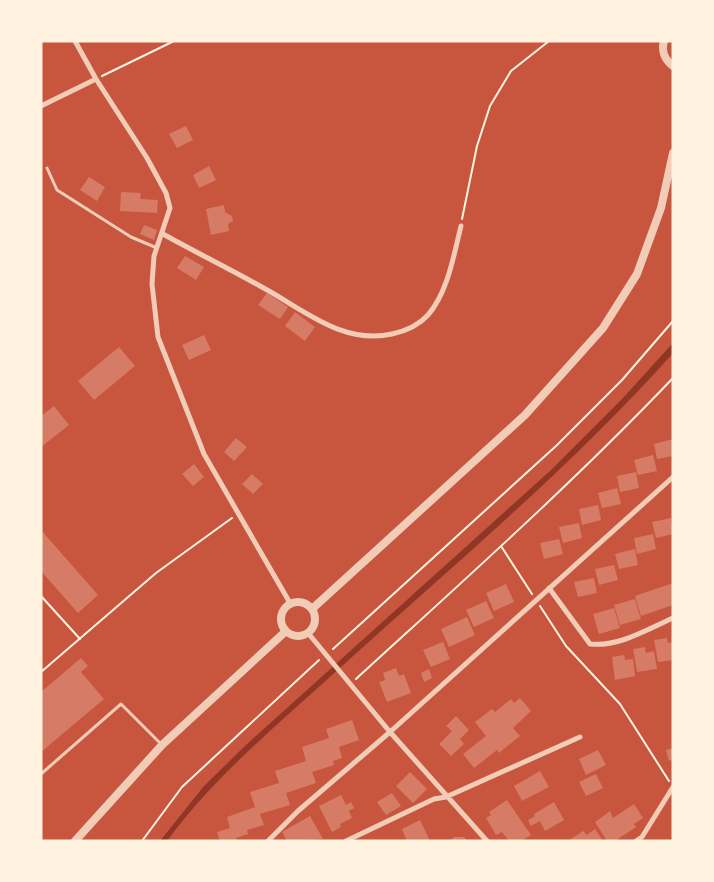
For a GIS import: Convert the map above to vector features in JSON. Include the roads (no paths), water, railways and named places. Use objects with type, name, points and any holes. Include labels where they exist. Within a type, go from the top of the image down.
[{"type":"street","points":[[75,41],[96,79],[147,158],[166,193],[170,208],[158,248],[152,284],[158,338],[204,454],[290,603]]},
{"type":"street","points":[[664,41],[663,52],[666,59],[673,66]]},
{"type":"street","points":[[41,106],[96,79]]},
{"type":"street","points":[[312,609],[525,415],[603,328],[636,274],[661,208],[673,154]]},
{"type":"street","points":[[162,234],[259,285],[323,324],[350,334],[366,336],[403,331],[417,324],[429,314],[442,290],[461,226]]},
{"type":"street","points":[[268,841],[298,811],[390,732],[673,477]]},
{"type":"street","points":[[548,588],[590,644],[605,646],[619,642],[673,618]]},
{"type":"street","points":[[304,602],[312,609],[315,624],[308,633],[297,636],[286,631],[281,621],[282,615],[290,603],[304,602]]},
{"type":"street","points":[[75,841],[162,745],[286,631]]},
{"type":"street","points":[[308,633],[390,732],[487,841]]},
{"type":"street","points":[[346,841],[434,799],[446,797],[580,737]]},
{"type":"street","points":[[636,841],[642,837],[673,787]]},
{"type":"lane","points":[[47,168],[57,190],[131,237],[158,248]]},
{"type":"lane","points":[[41,774],[120,704],[162,745]]}]
